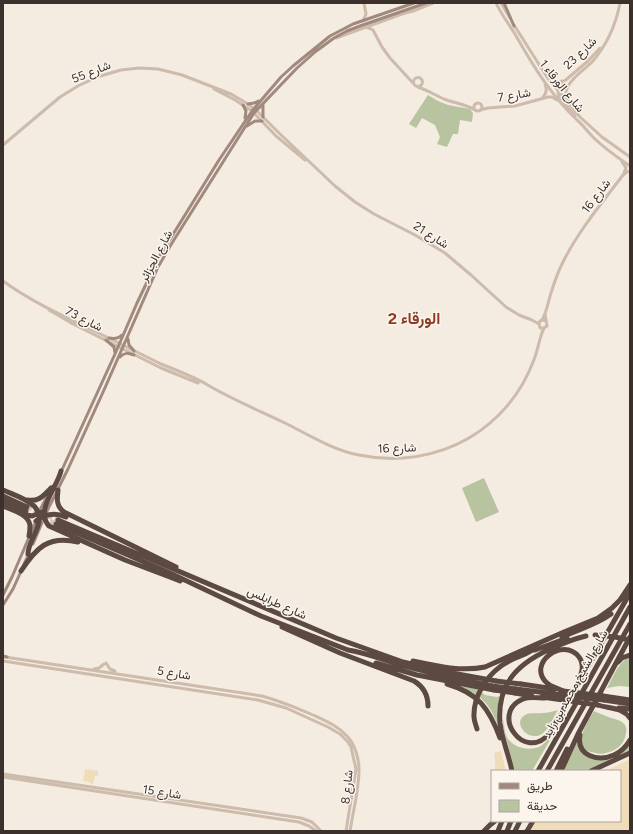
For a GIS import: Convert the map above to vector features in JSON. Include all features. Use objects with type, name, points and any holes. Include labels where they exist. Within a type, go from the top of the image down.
[{"type":"highway","points":[[28,554],[29,547],[61,471]]},
{"type":"highway","points":[[24,499],[38,500],[51,488]]},
{"type":"highway","points":[[3,490],[24,499],[33,505],[51,527],[144,568],[187,582]]},
{"type":"highway","points":[[58,490],[57,503],[62,511],[93,527]]},
{"type":"highway","points":[[3,496],[27,509],[3,501]]},
{"type":"highway","points":[[3,506],[26,518],[30,526],[30,536]]},
{"type":"highway","points":[[42,516],[50,506]]},
{"type":"highway","points":[[20,514],[32,516],[53,514],[60,515],[93,527],[176,567],[184,574]]},
{"type":"highway","name":"شارع طرابلس","points":[[493,688],[418,670],[348,650],[261,616],[57,522],[317,631],[403,662],[464,675],[521,684],[563,695]]},
{"type":"highway","points":[[21,571],[37,550],[50,542],[68,540],[89,544]]},
{"type":"highway","points":[[394,658],[462,669],[485,667],[598,618],[620,600],[630,586]]},
{"type":"highway","points":[[477,729],[474,720],[475,704],[489,676],[508,661],[562,637],[594,625],[605,618],[618,605],[630,586]]},
{"type":"highway","points":[[563,695],[545,698],[530,697],[518,702],[513,707],[510,715],[510,724],[513,732],[519,738],[528,742],[534,742],[546,737],[630,594]]},
{"type":"highway","name":"شارع الشيخ محمد بن زايد","points":[[539,770],[630,607]]},
{"type":"highway","points":[[261,616],[285,629],[321,645],[414,681],[424,690],[428,706]]},
{"type":"highway","name":"شارع الشيخ محمد بن زايد","points":[[548,770],[630,624]]},
{"type":"highway","points":[[524,654],[564,639],[586,636],[595,635],[630,640]]},
{"type":"highway","points":[[512,770],[501,731],[500,713],[503,695],[511,677],[519,668],[531,659],[566,642],[586,636]]},
{"type":"highway","points":[[561,770],[582,726],[630,637]]},
{"type":"highway","points":[[557,770],[603,684],[618,653],[620,643]]},
{"type":"highway","points":[[348,650],[378,663],[458,688],[470,694],[485,707],[492,718],[509,759]]},
{"type":"highway","points":[[578,683],[582,669],[582,662],[574,653],[567,650],[560,650],[553,652],[543,661],[541,668],[545,682],[563,695],[621,710],[630,718]]},
{"type":"highway","points":[[607,680],[619,661],[630,655]]},
{"type":"highway","points":[[417,675],[515,691],[604,698],[624,697],[630,699]]},
{"type":"highway","points":[[515,691],[545,698]]},
{"type":"highway","points":[[604,698],[630,704]]},
{"type":"highway","points":[[598,705],[630,709]]},
{"type":"highway","points":[[582,726],[579,739],[580,746],[586,753],[595,757],[605,758],[615,755],[624,749],[630,740]]},
{"type":"highway","points":[[593,770],[630,753]]},
{"type":"highway","points":[[600,770],[630,756]]},
{"type":"highway","points":[[484,831],[494,822]]},
{"type":"highway","points":[[506,831],[510,822]]},
{"type":"highway","points":[[515,831],[520,822]]},
{"type":"highway","points":[[527,831],[532,822]]},
{"type":"main road","name":"شارع الجزائر","points":[[50,506],[124,347],[151,282],[166,252],[261,100],[293,66],[322,42],[339,31],[414,3]]},
{"type":"main road","name":"شارع الجزائر","points":[[3,595],[30,536],[42,516],[51,488],[61,471],[151,273],[162,252],[243,123],[297,68],[334,38],[352,29],[426,3]]},
{"type":"main road","points":[[504,3],[514,26]]},
{"type":"main road","points":[[248,104],[261,100]]},
{"type":"main road","points":[[263,117],[262,109],[264,103]]},
{"type":"main road","points":[[243,105],[246,108],[243,123]]},
{"type":"main road","points":[[245,127],[255,120],[262,121]]},
{"type":"main road","points":[[108,339],[118,339],[125,332]]},
{"type":"main road","points":[[128,337],[129,345],[134,353]]},
{"type":"main road","points":[[108,339],[114,347],[115,354]]},
{"type":"main road","points":[[118,360],[122,354],[134,353]]},
{"type":"main road","points":[[3,605],[10,594],[28,554]]},
{"type":"main road","points":[[3,656],[7,657]]},
{"type":"street","points":[[363,21],[366,16],[364,3]]},
{"type":"street","points":[[334,38],[378,22],[412,12],[433,3]]},
{"type":"street","name":"شارع الورقاء 1","points":[[496,3],[532,64],[543,81],[560,102],[593,137],[615,156],[630,166]]},
{"type":"street","name":"شارع الورقاء 1","points":[[501,3],[547,77],[558,91],[580,117],[602,138],[629,156]]},
{"type":"street","name":"شارع 23","points":[[580,117],[567,99],[567,89],[575,78],[599,53],[615,22],[620,3]]},
{"type":"street","points":[[366,10],[370,15],[375,17]]},
{"type":"street","points":[[375,34],[375,27],[378,22]]},
{"type":"street","points":[[364,27],[370,29],[375,34],[390,58],[415,86],[446,100],[468,106],[478,111],[482,108],[481,104],[478,103],[468,106]]},
{"type":"street","points":[[522,38],[527,39]]},
{"type":"street","name":"شارع 23","points":[[558,91],[561,84],[594,56],[607,39]]},
{"type":"street","points":[[575,78],[567,87],[564,87],[564,84],[580,68]]},
{"type":"street","name":"شارع 55","points":[[3,145],[47,107],[78,86],[105,74],[130,69],[152,69],[179,74],[234,95],[248,104],[254,111]]},
{"type":"street","points":[[547,77],[548,70]]},
{"type":"street","points":[[408,77],[420,79],[426,90]]},
{"type":"street","points":[[550,81],[558,82],[569,77]]},
{"type":"street","points":[[413,83],[416,78]]},
{"type":"street","name":"شارع 7","points":[[542,98],[546,94],[547,90],[543,81]]},
{"type":"street","name":"شارع 55","points":[[203,83],[254,111]]},
{"type":"street","points":[[418,87],[422,84]]},
{"type":"street","points":[[558,91],[559,97],[573,113],[576,119]]},
{"type":"street","name":"شارع 7","points":[[480,110],[515,106],[542,98],[551,97],[560,102]]},
{"type":"street","points":[[475,104],[475,110]]},
{"type":"street","name":"شارع 7","points":[[481,104],[488,108]]},
{"type":"street","name":"شارع 21","points":[[254,111],[263,117],[335,186],[355,202],[374,214],[420,238],[445,254],[471,275],[506,307],[519,315],[541,324],[546,321]]},
{"type":"street","name":"شارع 21","points":[[254,111],[276,136],[318,169]]},
{"type":"street","points":[[287,145],[293,149],[296,149]]},
{"type":"street","name":"شارع 16","points":[[119,345],[208,386],[327,444],[360,456],[386,459],[417,457],[459,444],[476,433],[498,415],[513,399],[526,378],[535,358],[541,335],[541,324],[562,264],[572,244],[626,170],[625,165],[615,156]]},
{"type":"street","name":"شارع 16","points":[[623,175],[630,170]]},
{"type":"street","name":"شارع 73","points":[[3,281],[44,308],[73,324],[119,345]]},
{"type":"street","name":"شارع 16","points":[[545,314],[546,321]]},
{"type":"street","points":[[541,324],[546,327],[548,324],[546,321]]},
{"type":"street","name":"شارع 5","points":[[7,657],[262,696],[276,700],[338,727]]},
{"type":"street","name":"شارع 5","points":[[3,661],[258,700],[286,708],[335,731]]},
{"type":"street","points":[[86,669],[97,669],[105,663],[110,669],[120,674]]},
{"type":"street","points":[[286,708],[296,711],[298,709]]},
{"type":"street","name":"شارع 8","points":[[338,727],[351,740],[355,749],[358,765],[358,786],[350,831]]},
{"type":"street","name":"شارع 8","points":[[335,731],[343,736],[350,745],[356,769],[346,831]]},
{"type":"street","name":"شارع 15","points":[[3,774],[104,788],[306,820],[314,824],[321,831]]},
{"type":"street","name":"شارع 15","points":[[3,777],[299,822],[307,824],[316,831]]},
{"type":"street","points":[[22,780],[23,777],[33,778]]},
{"type":"street","points":[[89,790],[104,790],[104,788]]},
{"type":"street","points":[[240,814],[243,812],[260,814],[259,812]]},
{"type":"green space","points":[[428,95],[448,105],[470,109],[473,113],[472,122],[460,120],[458,134],[453,134],[447,147],[437,144],[440,137],[435,125],[422,118],[416,128],[409,124]]},
{"type":"green space","points":[[484,478],[499,512],[476,522],[462,488]]},
{"type":"green space","points":[[630,657],[630,687],[619,686],[607,688],[619,666]]},
{"type":"green space","points":[[456,685],[477,689],[485,695],[500,696],[500,730],[493,713],[484,701],[479,696],[465,688]]},
{"type":"green space","points":[[558,710],[547,729],[538,736],[528,734],[521,727],[521,719],[527,714],[547,713]]},
{"type":"green space","points":[[594,711],[620,721],[625,726],[626,732],[624,740],[622,744],[613,751],[598,754],[585,750],[582,745],[582,734]]},
{"type":"green space","points":[[504,719],[505,731],[508,739],[516,746],[526,749],[541,746],[553,735],[533,770],[515,770],[503,727]]},
{"type":"green space","points":[[577,741],[581,750],[594,759],[625,751],[630,745],[630,751],[587,770],[562,770]]},
{"type":"sand","points":[[501,751],[506,770],[495,770],[494,753]]},
{"type":"sand","points":[[630,759],[630,831],[530,831],[535,822],[621,822],[621,770],[608,770]]},
{"type":"sand","points":[[85,769],[98,771],[98,776],[95,776],[93,784],[83,781]]},
{"type":"tunnel","points":[[27,507],[58,520]]},
{"type":"tunnel","points":[[43,519],[56,524]]},
{"type":"district","name":"الورقاء 2","points":[[414,318]]}]
